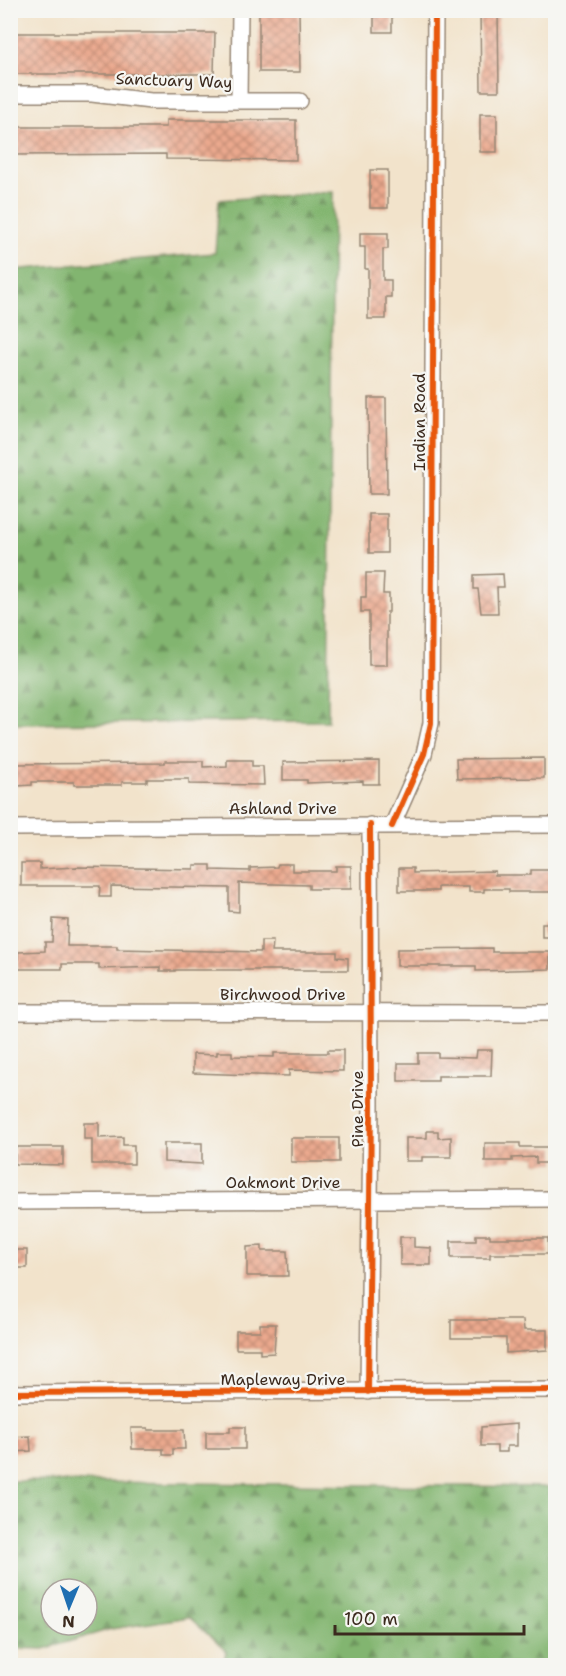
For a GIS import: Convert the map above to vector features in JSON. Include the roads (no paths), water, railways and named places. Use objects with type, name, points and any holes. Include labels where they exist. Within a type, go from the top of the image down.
[{"type":"street","points":[[239,101],[240,10]]},
{"type":"street","name":"Indian Road","points":[[392,826],[424,754],[431,723],[435,10]]},
{"type":"street","name":"Sanctuary Way","points":[[10,94],[92,94],[151,101],[300,100]]},
{"type":"street","name":"Pine Drive","points":[[368,1392],[371,1106],[370,825]]},
{"type":"street","name":"Ashland Drive","points":[[10,828],[555,825]]},
{"type":"street","name":"Birchwood Drive","points":[[10,1012],[555,1013]]},
{"type":"street","name":"Oakmont Drive","points":[[10,1202],[555,1199]]},
{"type":"street","name":"Mapleway Drive","points":[[10,1394],[555,1390]]}]
